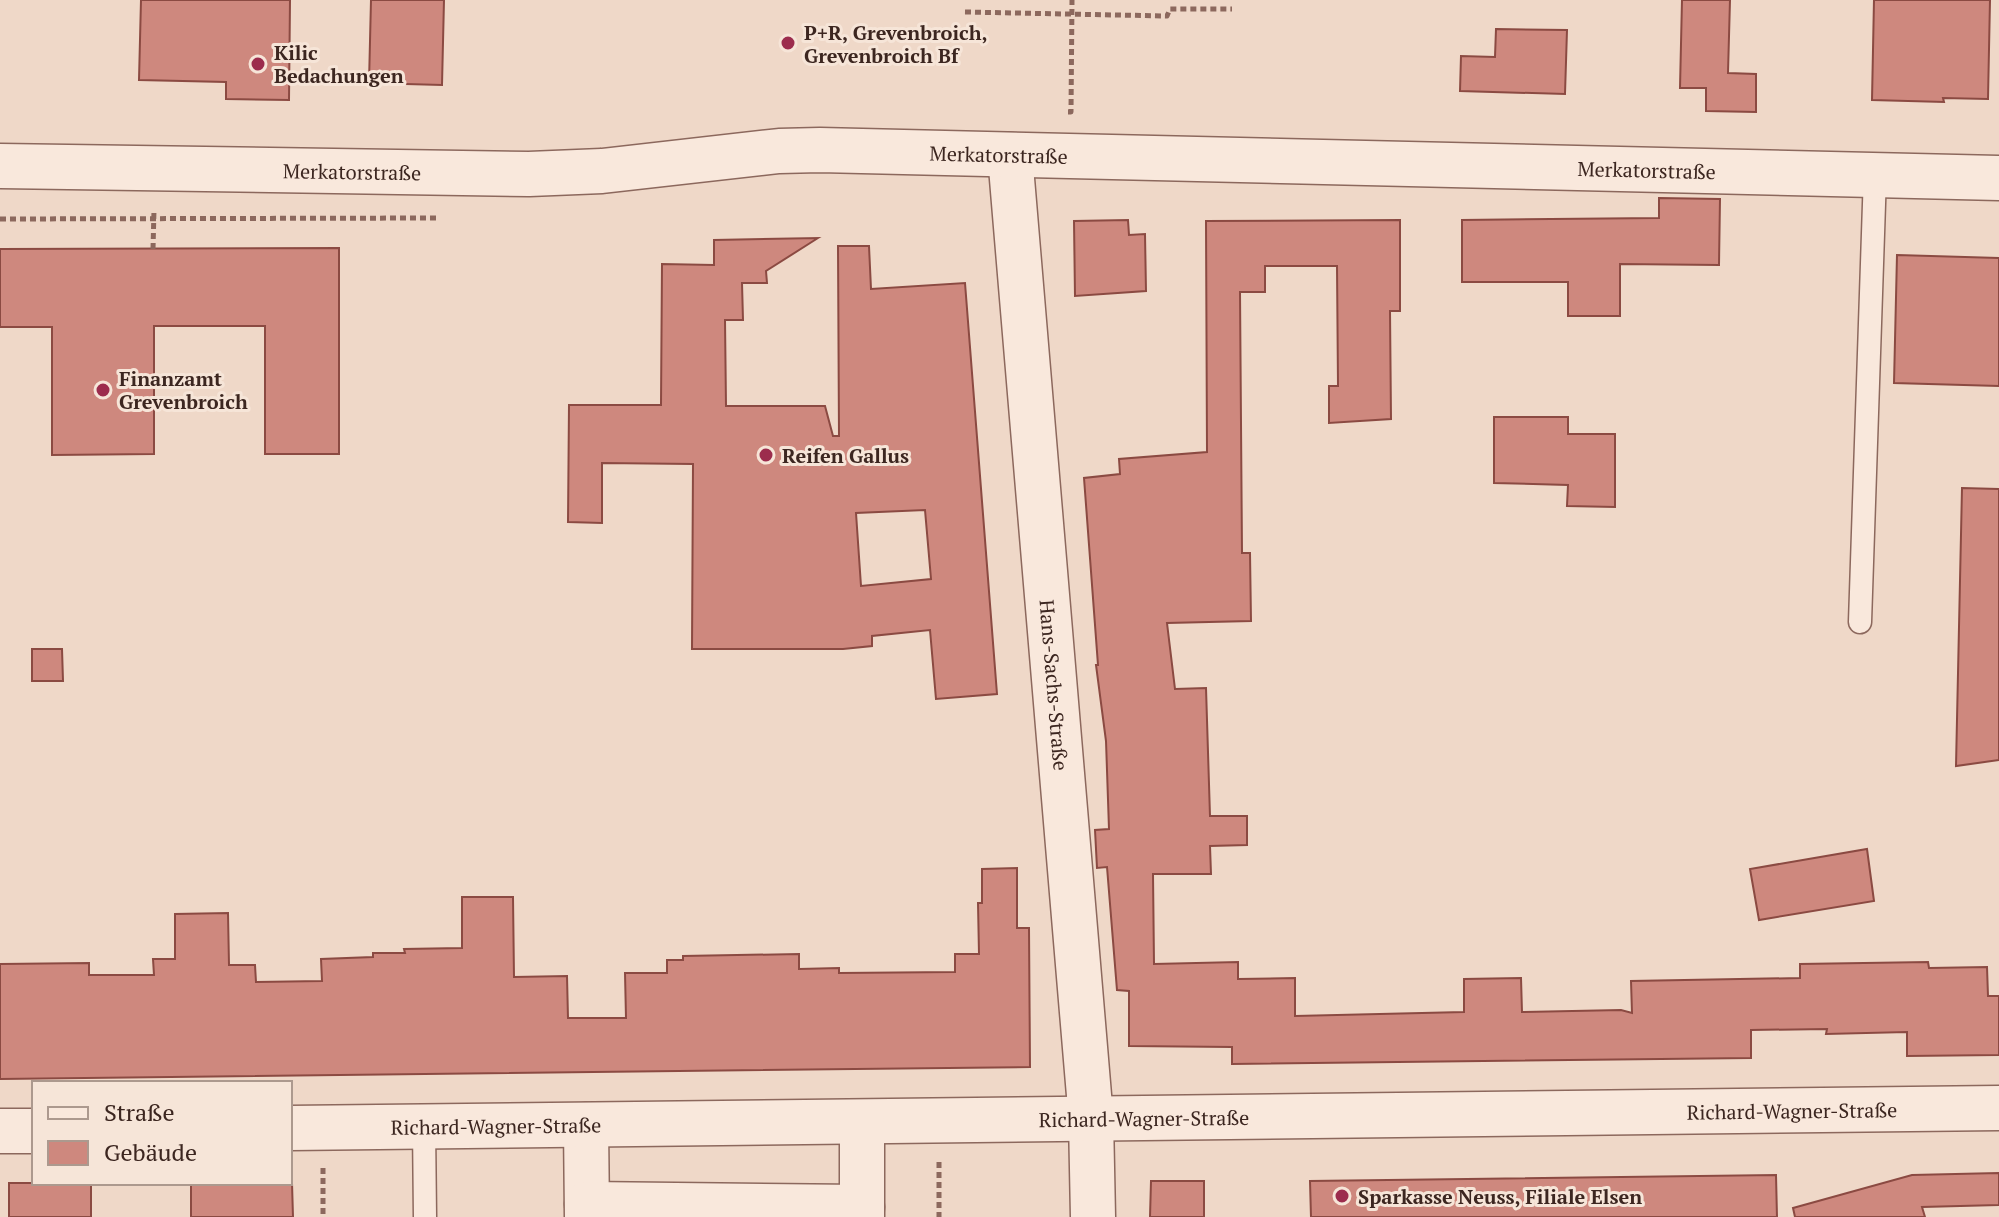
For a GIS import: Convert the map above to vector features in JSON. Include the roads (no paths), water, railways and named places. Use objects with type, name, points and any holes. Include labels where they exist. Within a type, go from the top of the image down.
[{"type":"street","name":"Merkatorstraße","points":[[0,166],[529,174],[627,169],[800,150],[1999,178]]},
{"type":"street","name":"Hans-Sachs-Straße","points":[[1010,155],[1091,1119],[1093,1217]]},
{"type":"street","name":"Richard-Wagner-Straße","points":[[292,1128],[1999,1108]]},
{"type":"street","points":[[586,1125],[587,1210],[862,1212],[862,1122]]},
{"type":"street","points":[[0,1131],[32,1131]]},
{"type":"lane","points":[[1860,622],[1875,174]]},
{"type":"lane","points":[[424,1126],[425,1217]]},
{"type":"place","name":"P+R, Grevenbroich, Grevenbroich Bf","points":[[788,43]]},
{"type":"place","name":"Kilic Bedachungen","points":[[258,64]]},
{"type":"place","name":"Finanzamt Grevenbroich","points":[[103,390]]},
{"type":"place","name":"Reifen Gallus","points":[[766,455]]},
{"type":"place","name":"Sparkasse Neuss, Filiale Elsen","points":[[1342,1196]]}]
